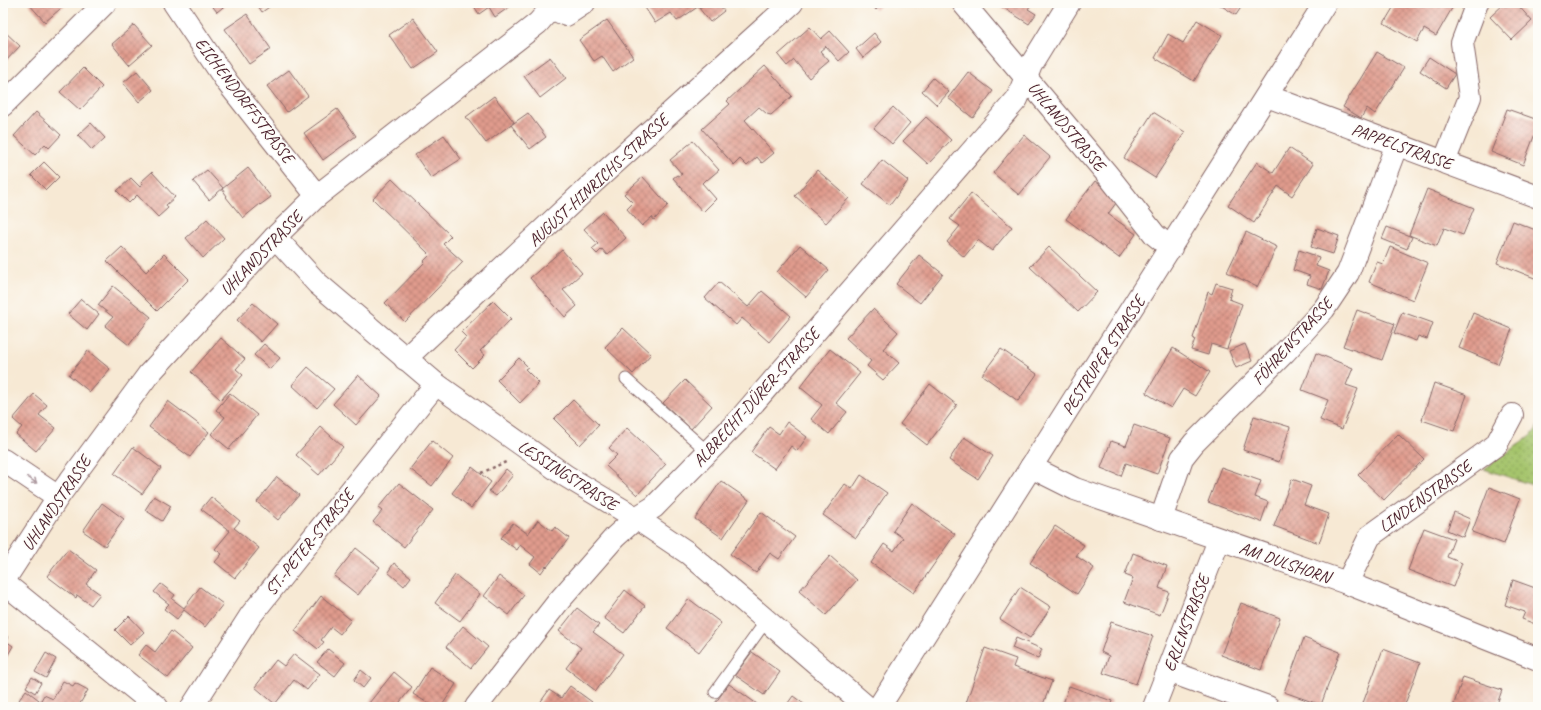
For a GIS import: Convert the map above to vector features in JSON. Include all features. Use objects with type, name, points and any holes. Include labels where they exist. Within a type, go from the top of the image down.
[{"type":"street","points":[[3,105],[105,3]]},
{"type":"street","name":"EICHENDORFFSTRASSE","points":[[174,3],[227,82],[317,196]]},
{"type":"street","name":"UHLANDSTRASSE","points":[[3,582],[58,497],[148,375],[275,237],[317,196],[538,23],[550,5],[566,15],[584,3]]},
{"type":"street","name":"AUGUST-HINRICHS-STRASSE","points":[[405,359],[595,181],[792,3]]},
{"type":"street","name":"UHLANDSTRASSE","points":[[963,3],[1107,174],[1155,235],[1171,248]]},
{"type":"street","name":"ALBRECHT-DÜRER-STRASSE","points":[[476,707],[558,602],[615,536],[636,518],[654,507],[738,421],[1017,99],[1030,65],[1070,3]]},
{"type":"street","name":"PESTRUPER STRASSE","points":[[879,707],[1325,3]]},
{"type":"street","points":[[1444,162],[1470,97],[1462,43],[1477,3]]},
{"type":"street","name":"PAPPELSTRASSE","points":[[1267,96],[1538,197]]},
{"type":"street","name":"FÖHRENSTRASSE","points":[[1161,519],[1182,458],[1194,443],[1285,352],[1324,309],[1348,274],[1396,144]]},
{"type":"street","name":"LESSINGSTRASSE","points":[[275,237],[317,283],[436,384],[566,476],[636,518],[688,553],[867,707]]},
{"type":"street","name":"ST.-PETER-STRASSE","points":[[192,707],[251,615],[436,384]]},
{"type":"street","name":"LINDENSTRASSE","points":[[1347,583],[1370,536],[1496,445],[1512,415]]},
{"type":"street","points":[[4,464],[58,497]]},
{"type":"street","name":"AM DULSHORN","points":[[1031,467],[1075,489],[1347,583],[1538,658]]},
{"type":"street","name":"ERLENSTRASSE","points":[[1154,707],[1219,540]]},
{"type":"street","points":[[3,582],[157,707]]},
{"type":"street","points":[[1168,671],[1268,707]]},
{"type":"lane","points":[[626,379],[708,452]]},
{"type":"lane","points":[[715,692],[766,621]]},
{"type":"path","points":[[481,473],[507,461],[511,464]]},
{"type":"green space","points":[[1538,426],[1538,487],[1484,469],[1529,437]]},
{"type":"building","points":[[28,3],[67,3],[45,22]]},
{"type":"building","points":[[210,3],[228,3],[217,12]]},
{"type":"building","points":[[256,3],[275,3],[262,12]]},
{"type":"building","points":[[472,3],[515,3],[495,17],[489,7],[479,14]]},
{"type":"building","points":[[642,3],[702,4],[677,21],[671,13],[655,23]]},
{"type":"building","points":[[706,3],[718,3],[724,11],[710,22],[699,8]]},
{"type":"building","points":[[870,3],[883,3],[876,10]]},
{"type":"building","points":[[1004,3],[1032,3],[1028,9],[1036,14],[1029,24],[1002,7]]},
{"type":"building","points":[[1217,3],[1244,3],[1236,15]]},
{"type":"building","points":[[1396,3],[1455,3],[1436,36],[1424,29],[1417,42],[1384,23]]},
{"type":"building","points":[[1505,3],[1516,3],[1532,21],[1512,40],[1490,17]]},
{"type":"building","points":[[247,14],[271,49],[249,64],[225,29]]},
{"type":"building","points":[[413,18],[438,52],[413,69],[389,35]]},
{"type":"building","points":[[607,20],[633,57],[613,72],[602,56],[594,61],[579,40]]},
{"type":"building","points":[[1197,20],[1222,35],[1194,81],[1155,58],[1168,34],[1183,43]]},
{"type":"building","points":[[134,25],[152,45],[129,65],[112,44]]},
{"type":"building","points":[[810,27],[821,39],[830,31],[849,52],[839,61],[826,46],[820,51],[829,61],[809,78],[794,60],[787,66],[778,55]]},
{"type":"building","points":[[3,30],[20,46],[3,64]]},
{"type":"building","points":[[874,33],[881,42],[863,58],[856,49]]},
{"type":"building","points":[[1377,52],[1404,68],[1375,114],[1367,108],[1361,118],[1343,107]]},
{"type":"building","points":[[550,57],[566,78],[540,98],[524,76]]},
{"type":"building","points":[[1429,57],[1455,74],[1446,88],[1420,71]]},
{"type":"building","points":[[765,66],[792,96],[771,115],[767,114],[759,107],[745,120],[774,153],[762,163],[757,157],[747,166],[740,159],[734,165],[702,129],[730,104],[727,101]]},
{"type":"building","points":[[83,68],[102,87],[80,110],[60,92]]},
{"type":"building","points":[[289,70],[308,96],[287,112],[267,86]]},
{"type":"building","points":[[137,71],[153,90],[139,102],[123,83]]},
{"type":"building","points":[[968,72],[993,91],[973,118],[948,98]]},
{"type":"building","points":[[933,78],[949,92],[937,105],[922,91]]},
{"type":"building","points":[[494,96],[514,122],[486,143],[466,117]]},
{"type":"building","points":[[893,107],[910,123],[892,144],[874,128]]},
{"type":"building","points":[[337,109],[356,136],[323,160],[304,133]]},
{"type":"building","points":[[1507,109],[1538,120],[1538,126],[1523,165],[1491,152]]},
{"type":"building","points":[[36,112],[61,135],[49,148],[45,144],[35,155],[14,136]]},
{"type":"building","points":[[1153,112],[1185,132],[1155,178],[1124,158]]},
{"type":"building","points":[[528,113],[546,137],[530,149],[511,125]]},
{"type":"building","points":[[926,117],[951,140],[928,164],[903,141]]},
{"type":"building","points":[[91,123],[105,138],[92,150],[78,135]]},
{"type":"building","points":[[444,135],[461,159],[431,178],[415,155]]},
{"type":"building","points":[[1024,135],[1050,157],[1019,195],[993,173]]},
{"type":"building","points":[[693,141],[719,170],[702,183],[716,199],[703,212],[673,178],[682,174],[670,160]]},
{"type":"building","points":[[1289,148],[1313,164],[1292,196],[1278,186],[1254,223],[1228,205],[1257,162],[1273,173]]},
{"type":"building","points":[[882,160],[908,181],[890,205],[863,184]]},
{"type":"building","points":[[44,162],[59,177],[46,190],[31,175]]},
{"type":"building","points":[[248,168],[271,197],[243,218],[226,197],[227,196],[222,189]]},
{"type":"building","points":[[207,170],[223,188],[209,200],[193,181]]},
{"type":"building","points":[[817,170],[849,198],[826,223],[795,196]]},
{"type":"building","points":[[152,172],[175,197],[166,205],[168,208],[158,217],[137,195],[129,203],[117,191],[131,178],[140,187],[143,184],[141,182]]},
{"type":"building","points":[[643,177],[668,205],[654,220],[652,217],[642,226],[627,209],[633,203],[624,194]]},
{"type":"building","points":[[392,179],[451,236],[443,244],[463,262],[405,322],[385,303],[430,255],[373,199]]},
{"type":"building","points":[[1095,181],[1119,199],[1108,214],[1136,234],[1119,258],[1066,219]]},
{"type":"building","points":[[1427,189],[1474,208],[1463,235],[1444,228],[1437,246],[1409,235]]},
{"type":"building","points":[[971,193],[1012,227],[992,251],[978,240],[964,257],[947,242],[960,226],[950,219]]},
{"type":"building","points":[[603,212],[626,238],[607,255],[602,249],[597,254],[592,249],[598,244],[584,229]]},
{"type":"building","points":[[207,219],[224,238],[203,258],[186,238]]},
{"type":"building","points":[[1513,221],[1538,231],[1537,279],[1497,263]]},
{"type":"building","points":[[1387,227],[1412,237],[1407,249],[1382,239]]},
{"type":"building","points":[[1317,228],[1339,236],[1333,254],[1311,247]]},
{"type":"building","points":[[1246,232],[1277,247],[1257,287],[1227,272]]},
{"type":"building","points":[[800,245],[829,270],[806,297],[777,272]]},
{"type":"building","points":[[122,247],[146,272],[164,254],[189,279],[157,311],[107,261]]},
{"type":"building","points":[[1049,247],[1097,292],[1078,312],[1030,267]]},
{"type":"building","points":[[1390,247],[1428,263],[1413,300],[1369,282],[1377,262],[1383,264]]},
{"type":"building","points":[[562,250],[582,273],[563,290],[577,306],[565,317],[530,278]]},
{"type":"building","points":[[1299,250],[1319,257],[1316,266],[1329,271],[1322,289],[1307,284],[1310,276],[1293,270]]},
{"type":"building","points":[[919,255],[943,274],[920,303],[896,284]]},
{"type":"building","points":[[719,282],[748,307],[762,291],[791,316],[769,342],[742,318],[736,325],[705,298]]},
{"type":"building","points":[[1216,283],[1232,288],[1229,299],[1242,304],[1227,349],[1211,344],[1208,355],[1191,350],[1195,339],[1193,338],[1208,292],[1212,294]]},
{"type":"building","points":[[113,286],[151,317],[129,345],[105,326],[113,317],[98,305]]},
{"type":"building","points":[[81,299],[99,314],[87,330],[68,314]]},
{"type":"building","points":[[493,301],[511,319],[480,351],[485,355],[472,368],[454,350],[466,337],[461,332]]},
{"type":"building","points":[[253,303],[277,324],[261,342],[237,320]]},
{"type":"building","points":[[873,309],[898,332],[883,349],[899,363],[883,380],[867,366],[871,361],[846,338]]},
{"type":"building","points":[[1357,310],[1395,324],[1382,360],[1343,346]]},
{"type":"building","points":[[1402,312],[1433,323],[1427,339],[1418,336],[1416,341],[1394,333]]},
{"type":"building","points":[[1473,313],[1512,329],[1498,364],[1459,348]]},
{"type":"building","points":[[623,328],[651,354],[633,374],[605,347]]},
{"type":"building","points":[[221,338],[245,359],[236,369],[243,375],[221,400],[191,372]]},
{"type":"building","points":[[264,344],[280,358],[270,369],[254,355]]},
{"type":"building","points":[[1245,344],[1252,361],[1236,368],[1229,351]]},
{"type":"building","points":[[1173,348],[1210,372],[1195,396],[1183,389],[1171,408],[1146,393]]},
{"type":"building","points":[[830,349],[860,373],[836,403],[847,412],[829,434],[811,419],[822,405],[800,387]]},
{"type":"building","points":[[1001,349],[1037,374],[1018,401],[982,375]]},
{"type":"building","points":[[88,351],[110,369],[90,392],[69,375]]},
{"type":"building","points":[[1316,353],[1353,368],[1346,385],[1358,389],[1342,429],[1320,420],[1328,400],[1302,390]]},
{"type":"building","points":[[519,358],[528,367],[525,369],[539,383],[520,403],[497,380]]},
{"type":"building","points":[[308,367],[334,389],[317,408],[292,385]]},
{"type":"building","points":[[358,375],[381,396],[356,425],[333,404]]},
{"type":"building","points":[[685,380],[712,406],[691,429],[663,403]]},
{"type":"building","points":[[1434,383],[1467,395],[1454,431],[1422,420]]},
{"type":"building","points":[[930,384],[957,405],[927,445],[900,424]]},
{"type":"building","points":[[230,393],[257,415],[229,449],[211,434],[225,417],[216,410]]},
{"type":"building","points":[[34,394],[47,405],[39,415],[56,428],[36,451],[16,434],[22,427],[13,419]]},
{"type":"building","points":[[573,400],[599,425],[580,445],[554,419]]},
{"type":"building","points":[[168,401],[209,432],[190,457],[149,427]]},
{"type":"building","points":[[1254,416],[1290,427],[1279,462],[1243,450]]},
{"type":"building","points":[[787,422],[807,437],[797,451],[791,446],[775,469],[751,452],[769,427],[779,434]]},
{"type":"building","points":[[1134,425],[1170,438],[1157,474],[1126,463],[1121,476],[1101,468],[1111,441],[1126,446]]},
{"type":"building","points":[[321,427],[343,447],[319,475],[296,455]]},
{"type":"building","points":[[627,428],[666,464],[637,495],[606,466],[617,455],[609,448]]},
{"type":"building","points":[[1398,434],[1424,459],[1384,500],[1358,475]]},
{"type":"building","points":[[964,437],[993,456],[978,479],[949,460]]},
{"type":"building","points":[[432,441],[453,458],[432,486],[410,469]]},
{"type":"building","points":[[133,447],[161,468],[142,494],[114,474]]},
{"type":"building","points":[[472,467],[491,482],[471,508],[452,493]]},
{"type":"building","points":[[1221,467],[1261,481],[1255,497],[1268,502],[1261,522],[1208,502]]},
{"type":"building","points":[[506,469],[513,475],[496,496],[489,491]]},
{"type":"building","points":[[861,475],[887,493],[856,538],[823,515],[845,484],[852,489]]},
{"type":"building","points":[[277,477],[299,495],[278,520],[257,502]]},
{"type":"building","points":[[1292,479],[1311,486],[1304,505],[1329,514],[1319,543],[1274,526]]},
{"type":"building","points":[[721,481],[749,500],[723,538],[695,519]]},
{"type":"building","points":[[399,483],[433,510],[404,547],[373,522],[382,511],[378,508]]},
{"type":"building","points":[[1489,487],[1520,499],[1504,544],[1472,532]]},
{"type":"building","points":[[154,496],[171,506],[162,521],[145,510]]},
{"type":"building","points":[[211,497],[240,521],[234,528],[259,548],[235,578],[215,562],[222,554],[215,549],[230,531],[201,509]]},
{"type":"building","points":[[102,503],[124,519],[105,546],[83,531]]},
{"type":"building","points":[[912,503],[955,534],[914,593],[871,563],[884,544],[894,551],[903,538],[893,531]]},
{"type":"building","points":[[761,512],[795,537],[779,559],[770,553],[756,573],[730,554]]},
{"type":"building","points":[[1454,512],[1470,519],[1463,537],[1447,530]]},
{"type":"building","points":[[538,520],[552,531],[555,527],[569,538],[541,573],[530,564],[535,557],[520,545],[517,550],[501,538],[513,523],[528,534]]},
{"type":"building","points":[[1055,526],[1084,545],[1076,556],[1094,568],[1077,594],[1030,563]]},
{"type":"building","points":[[1424,528],[1454,539],[1447,557],[1462,563],[1453,587],[1408,570]]},
{"type":"building","points":[[356,548],[380,567],[358,595],[334,576]]},
{"type":"building","points":[[68,549],[96,570],[86,584],[100,594],[91,605],[77,595],[76,598],[47,576]]},
{"type":"building","points":[[1133,553],[1167,566],[1159,588],[1169,592],[1160,615],[1124,602],[1133,578],[1125,575]]},
{"type":"building","points":[[830,556],[857,580],[826,615],[799,591]]},
{"type":"building","points":[[394,563],[411,577],[404,586],[388,572]]},
{"type":"building","points":[[455,575],[480,594],[460,621],[435,603]]},
{"type":"building","points":[[499,576],[524,595],[509,615],[484,596]]},
{"type":"building","points":[[1513,580],[1538,589],[1538,625],[1522,619],[1525,612],[1505,605]]},
{"type":"building","points":[[161,584],[175,595],[172,599],[184,608],[200,587],[223,604],[205,627],[184,610],[177,619],[164,609],[169,604],[154,592]]},
{"type":"building","points":[[1020,587],[1051,607],[1030,638],[1000,619]]},
{"type":"building","points":[[625,590],[645,606],[624,633],[604,618]]},
{"type":"building","points":[[321,596],[351,620],[340,634],[331,627],[321,640],[324,642],[318,649],[295,631]]},
{"type":"building","points":[[689,599],[721,623],[699,652],[667,628]]},
{"type":"building","points":[[1241,603],[1280,618],[1261,670],[1221,655]]},
{"type":"building","points":[[577,608],[599,625],[593,632],[623,654],[596,691],[566,668],[581,648],[559,631]]},
{"type":"building","points":[[129,616],[144,632],[130,645],[115,630]]},
{"type":"building","points":[[1111,622],[1153,636],[1136,684],[1103,673],[1109,656],[1101,652]]},
{"type":"building","points":[[463,626],[488,647],[471,668],[446,647]]},
{"type":"building","points":[[171,631],[192,648],[168,678],[138,655],[146,645],[155,652]]},
{"type":"building","points":[[3,634],[8,637],[6,641],[13,646],[5,660],[3,659]]},
{"type":"building","points":[[1016,638],[1042,649],[1038,659],[1012,648]]},
{"type":"building","points":[[1304,638],[1340,652],[1321,705],[1284,692]]},
{"type":"building","points":[[985,648],[1016,659],[1013,667],[1052,681],[1042,707],[965,706]]},
{"type":"building","points":[[328,649],[345,663],[335,676],[317,662]]},
{"type":"building","points":[[1383,649],[1420,663],[1404,707],[1373,707],[1363,703]]},
{"type":"building","points":[[752,652],[780,672],[764,695],[735,675]]},
{"type":"building","points":[[46,653],[56,659],[46,678],[35,672]]},
{"type":"building","points":[[294,654],[320,674],[307,690],[294,680],[275,704],[255,687],[276,660],[284,666]]},
{"type":"building","points":[[430,667],[456,684],[441,707],[434,707],[413,694]]},
{"type":"building","points":[[361,670],[371,678],[363,688],[354,680]]},
{"type":"building","points":[[394,672],[412,687],[396,707],[375,707],[369,703]]},
{"type":"building","points":[[32,677],[41,683],[35,693],[26,687]]},
{"type":"building","points":[[1463,677],[1502,690],[1496,707],[1453,707]]},
{"type":"building","points":[[63,681],[73,686],[75,683],[88,690],[78,707],[37,707],[44,695],[53,699]]},
{"type":"building","points":[[729,684],[757,704],[754,707],[713,706]]},
{"type":"building","points":[[570,686],[592,702],[588,707],[537,707],[549,690],[561,698]]},
{"type":"building","points":[[1069,686],[1112,701],[1110,707],[1062,707]]},
{"type":"building","points":[[26,690],[39,700],[34,707],[29,707],[19,700]]},
{"type":"building","points":[[793,696],[808,707],[785,707]]}]
